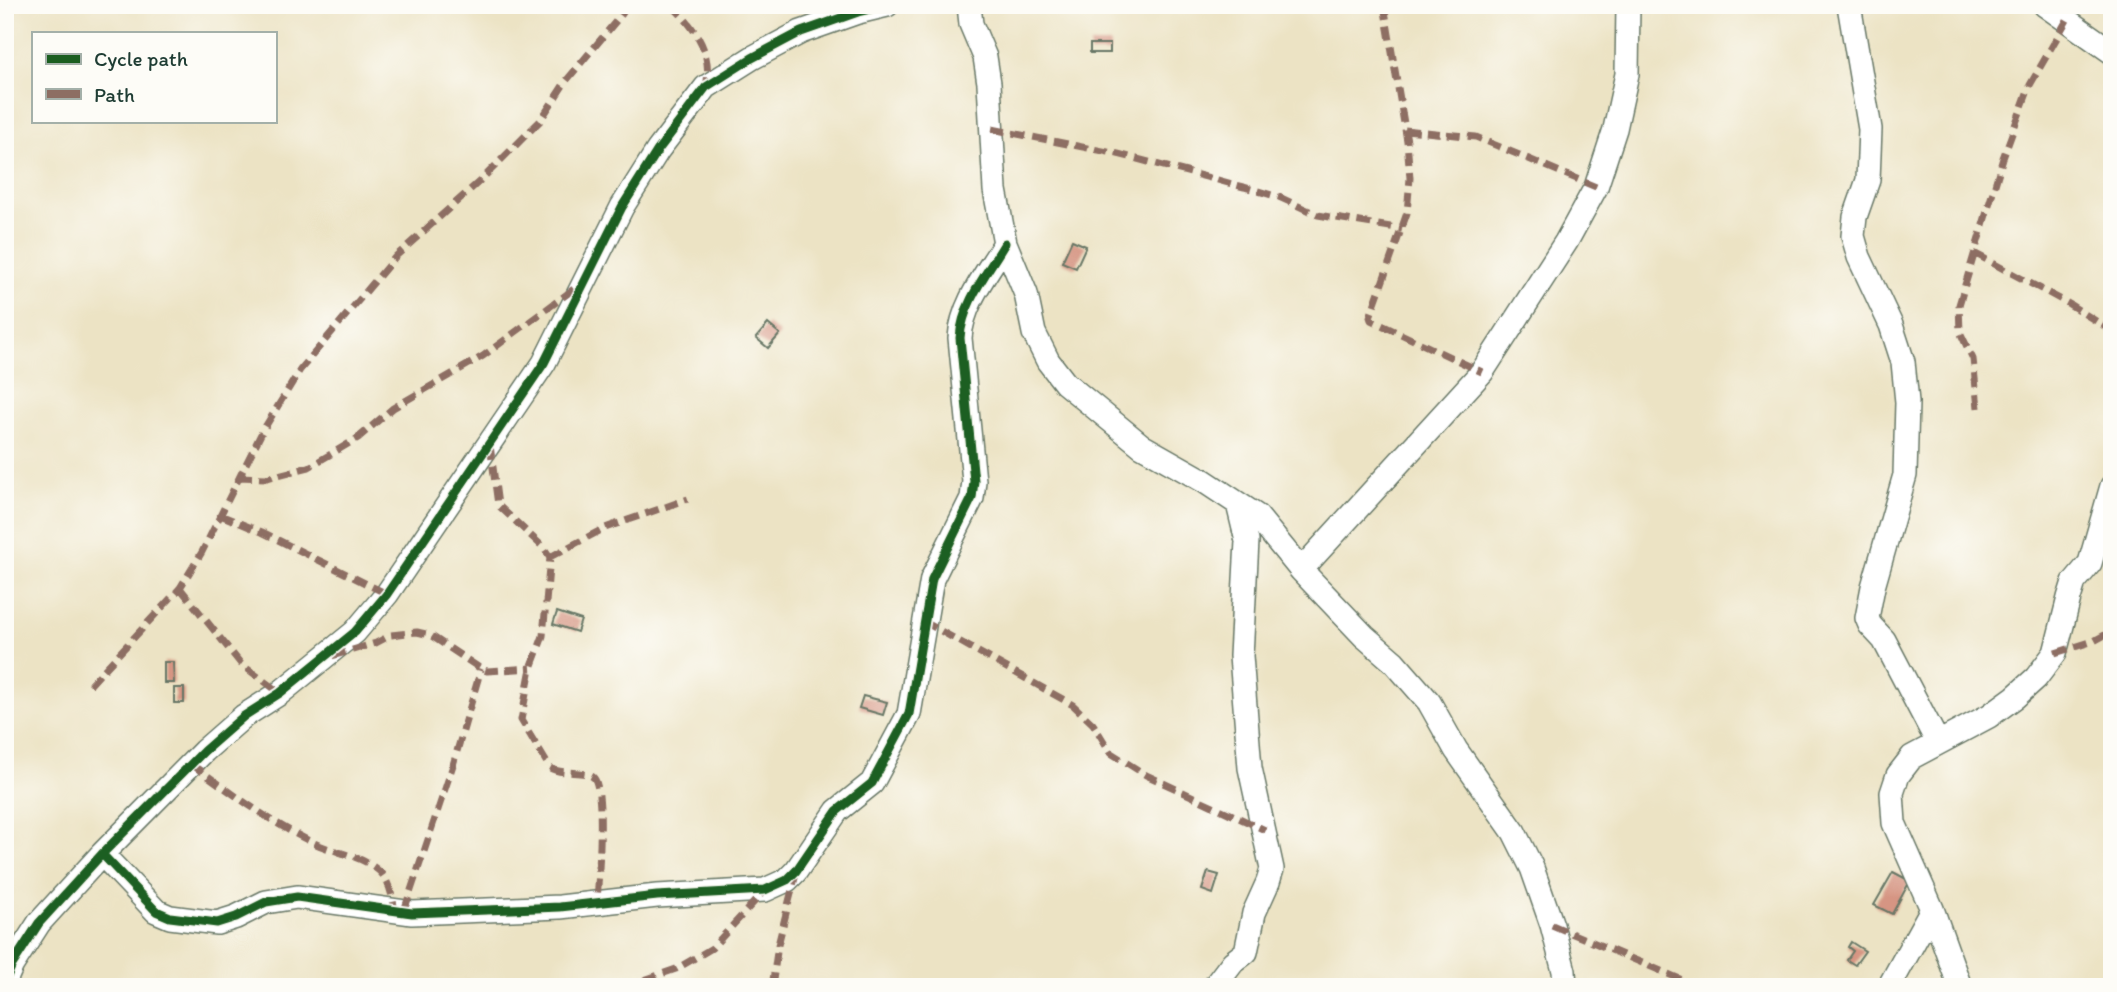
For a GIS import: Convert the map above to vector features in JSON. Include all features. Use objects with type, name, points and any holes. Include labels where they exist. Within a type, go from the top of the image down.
[{"type":"street","points":[[5,981],[38,923],[102,854],[204,751],[244,716],[281,693],[355,632],[387,594],[544,363],[622,208],[658,150],[706,87],[751,58],[801,32],[887,5]]},
{"type":"street","points":[[969,5],[971,24],[985,57],[989,83],[995,190],[1005,243],[1026,294],[1034,333],[1048,361],[1065,383],[1142,446],[1257,516],[1301,570],[1364,636],[1394,662],[1429,702],[1456,750],[1514,832],[1532,868],[1552,925],[1564,971],[1565,987]]},
{"type":"street","points":[[1301,570],[1482,372],[1566,242],[1596,187],[1615,129],[1627,74],[1628,5]]},
{"type":"street","points":[[1849,5],[1870,129],[1868,180],[1855,218],[1853,236],[1858,257],[1891,326],[1903,362],[1907,402],[1905,475],[1873,587],[1867,618],[1884,640],[1938,743]]},
{"type":"street","points":[[2045,5],[2112,51]]},
{"type":"street","points":[[102,854],[156,911],[170,917],[217,923],[236,917],[266,901],[298,897],[412,913],[560,907],[656,896],[765,890],[786,880],[796,871],[837,811],[872,783],[909,714],[932,579],[972,498],[974,481],[960,338],[961,321],[1005,243]]},
{"type":"street","points":[[1959,987],[1932,909],[1894,822],[1892,802],[1898,775],[1912,757],[1989,716],[2015,697],[2036,678],[2055,653],[2074,582],[2090,563],[2112,486]]},
{"type":"street","points":[[1218,985],[1233,962],[1246,952],[1254,913],[1272,869],[1250,768],[1241,656],[1247,541],[1238,504]]},
{"type":"street","points":[[1889,987],[1932,909]]},
{"type":"building","points":[[1090,44],[1110,44],[1110,53],[1090,53]]},
{"type":"building","points":[[1072,240],[1086,246],[1076,268],[1062,262]]},
{"type":"building","points":[[768,324],[780,334],[768,348],[756,338]]},
{"type":"building","points":[[557,612],[581,620],[577,632],[553,624]]},
{"type":"building","points":[[164,662],[173,662],[174,683],[164,683]]},
{"type":"building","points":[[174,688],[184,688],[184,703],[174,703]]},
{"type":"building","points":[[863,696],[887,702],[883,715],[859,708]]},
{"type":"building","points":[[1208,872],[1219,875],[1213,894],[1202,890]]},
{"type":"building","points":[[1893,872],[1910,881],[1892,914],[1874,905]]},
{"type":"building","points":[[1851,942],[1865,951],[1855,965],[1847,960],[1853,951],[1848,947]]},
{"type":"marked path","points":[[90,685],[180,588],[202,552],[262,432],[300,370],[396,256],[482,179],[540,121],[566,81],[627,5]]},
{"type":"marked path","points":[[671,5],[695,32],[705,52],[708,75],[706,87]]},
{"type":"marked path","points":[[1384,5],[1407,141],[1410,178],[1407,213],[1370,317],[1371,320],[1482,372]]},
{"type":"marked path","points":[[2050,9],[2054,5]]},
{"type":"marked path","points":[[1978,408],[1973,359],[1960,332],[1959,305],[2003,158],[2030,85],[2067,20]]},
{"type":"marked path","points":[[992,129],[1118,154],[1244,187],[1279,197],[1318,215],[1402,229]]},
{"type":"marked path","points":[[1405,130],[1476,137],[1596,187]]},
{"type":"marked path","points":[[1974,253],[2069,304],[2112,331]]},
{"type":"marked path","points":[[238,477],[267,478],[309,467],[358,438],[393,408],[483,356],[582,283]]},
{"type":"marked path","points":[[490,445],[498,505],[544,548],[550,557],[543,636],[531,668],[521,720],[550,768],[589,775],[597,784],[600,816],[597,903]]},
{"type":"marked path","points":[[550,557],[605,528],[688,499]]},
{"type":"marked path","points":[[220,515],[262,532],[387,594]]},
{"type":"marked path","points":[[180,588],[241,664],[280,693]]},
{"type":"marked path","points":[[923,621],[1073,705],[1093,724],[1111,753],[1146,775],[1265,830]]},
{"type":"marked path","points":[[2055,653],[2094,641],[2112,631]]},
{"type":"marked path","points":[[332,656],[376,643],[391,635],[417,632],[430,635],[487,671],[531,668]]},
{"type":"marked path","points":[[404,911],[453,765],[481,669]]},
{"type":"marked path","points":[[191,764],[282,826],[314,843],[356,858],[379,871],[386,879],[395,910]]},
{"type":"marked path","points":[[772,987],[778,945],[796,874]]},
{"type":"marked path","points":[[624,987],[676,969],[712,948],[765,890]]},
{"type":"marked path","points":[[1552,925],[1699,987]]},
{"type":"cycle path","points":[[5,981],[39,923],[102,854],[204,751],[244,716],[280,693],[355,632],[387,594],[544,363],[622,207],[658,150],[706,87],[801,32],[887,5]]},
{"type":"cycle path","points":[[102,854],[156,911],[170,917],[217,923],[266,902],[297,897],[412,913],[560,907],[657,896],[765,890],[787,880],[837,811],[872,783],[909,714],[932,579],[972,498],[974,481],[960,338],[962,325],[965,312],[977,288],[1005,243]]}]
